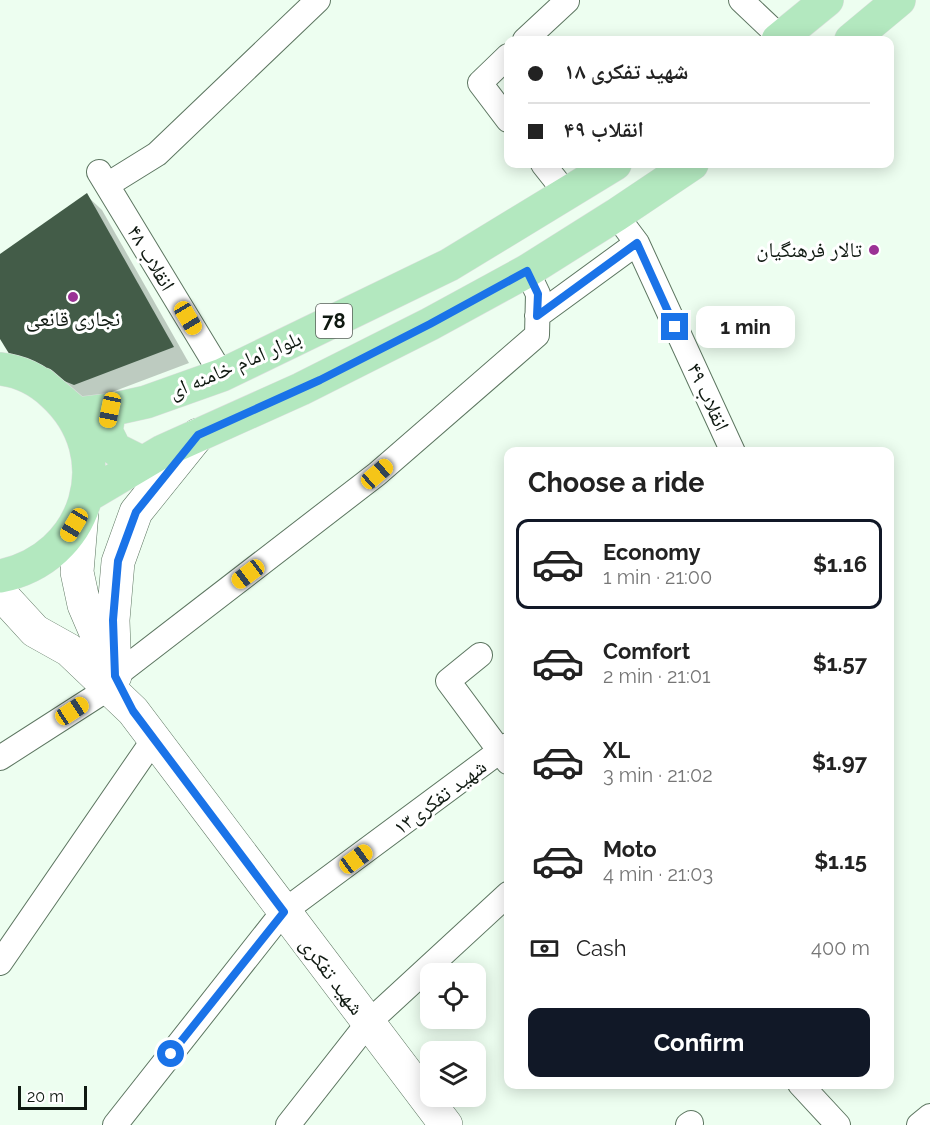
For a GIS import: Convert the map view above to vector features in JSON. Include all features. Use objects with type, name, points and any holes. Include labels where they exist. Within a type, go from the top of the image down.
[{"type":"main road","points":[[784,36],[827,0]]},
{"type":"main road","points":[[856,36],[899,0]]},
{"type":"main road","name":"بلوار امام خامنه ای","points":[[42,384],[77,414],[146,402],[222,375],[448,265],[608,168]]},
{"type":"main road","name":"78","points":[[84,504],[163,451],[301,389],[430,324],[527,271],[686,168]]},
{"type":"main road","name":"78","points":[[0,369],[12,370],[42,384],[65,405],[82,433],[89,464],[84,504],[66,538],[44,559],[17,573],[0,576]]},
{"type":"main road","points":[[110,410],[106,431],[115,449],[143,463]]},
{"type":"street","name":"انقلاب ۴۸","points":[[222,375],[103,178],[157,154],[318,0]]},
{"type":"street","points":[[741,0],[777,36]]},
{"type":"street","points":[[529,36],[567,1]]},
{"type":"street","points":[[504,60],[480,83],[504,115]]},
{"type":"street","points":[[546,168],[566,193]]},
{"type":"street","name":"انقلاب ۴۹","points":[[616,215],[637,243],[731,447]]},
{"type":"street","points":[[537,316],[637,243]]},
{"type":"street","points":[[0,758],[112,682],[377,474],[537,335],[538,294],[527,271]]},
{"type":"street","points":[[112,682],[113,620],[118,561],[136,512],[198,435]]},
{"type":"street","points":[[84,504],[77,572],[84,605],[112,682]]},
{"type":"street","name":"شهید تفکری","points":[[0,593],[35,631],[69,650],[112,682],[444,1124]]},
{"type":"street","points":[[480,656],[448,681],[504,751]]},
{"type":"street","points":[[0,963],[154,739]]},
{"type":"street","name":"شهید تفکری۱۳","points":[[115,1125],[284,912],[504,754]]},
{"type":"street","points":[[288,1125],[368,1023],[504,898]]},
{"type":"street","points":[[805,1089],[838,1125]]},
{"type":"street","points":[[919,1125],[930,1116]]},
{"type":"building","name":"نجاری قانعی","points":[[87,193],[174,347],[74,385],[13,360],[0,339],[0,254]]},
{"type":"place","name":"تالار فرهنگیان","points":[[874,250]]},
{"type":"place","name":"نجاری قانعی","points":[[73,297]]},
{"type":"route","points":[[171,1054],[284,912],[133,711],[115,676],[113,620],[118,561],[136,512],[198,435],[320,380],[527,271],[538,294],[537,316],[637,243],[675,327]]}]
